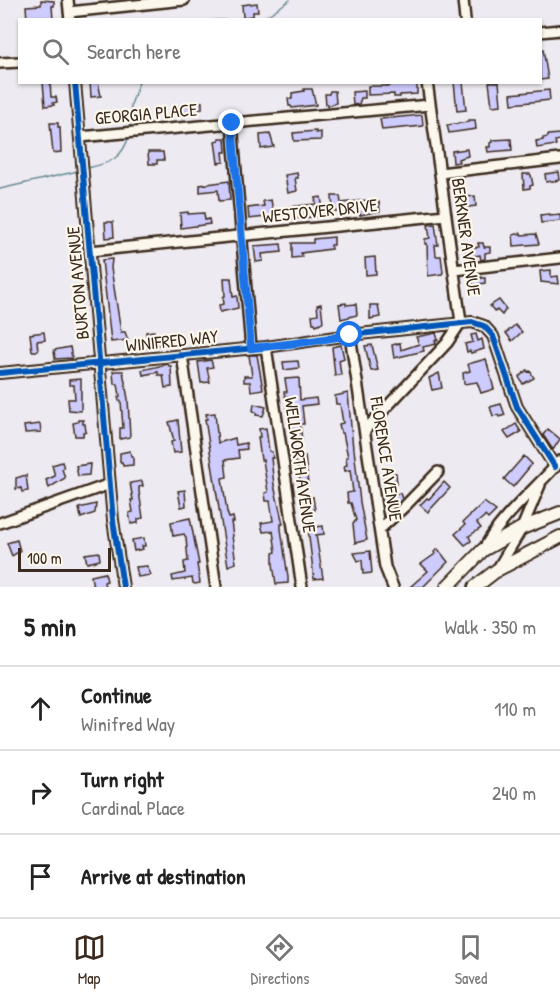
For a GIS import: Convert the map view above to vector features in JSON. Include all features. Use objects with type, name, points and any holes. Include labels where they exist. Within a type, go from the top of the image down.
[{"type":"main road","points":[[447,587],[483,550],[522,528],[560,513]]},
{"type":"main road","points":[[475,587],[497,570],[560,537]]},
{"type":"street","points":[[68,0],[70,16],[184,0]]},
{"type":"street","points":[[463,0],[465,18]]},
{"type":"street","points":[[542,32],[560,30]]},
{"type":"street","points":[[0,63],[18,62]]},
{"type":"street","name":"BURTON AVENUE","points":[[75,84],[114,531],[123,587]]},
{"type":"street","name":"BERKNER AVENUE","points":[[427,84],[461,322],[484,326],[493,336],[517,407],[557,464]]},
{"type":"street","name":"GEORGIA PLACE","points":[[80,137],[430,105]]},
{"type":"street","points":[[232,123],[251,348]]},
{"type":"street","points":[[440,173],[560,159]]},
{"type":"street","name":"WESTOVER DRIVE","points":[[90,250],[446,215]]},
{"type":"street","points":[[454,270],[560,258]]},
{"type":"street","points":[[365,430],[447,343],[461,322]]},
{"type":"street","name":"WINIFRED WAY","points":[[0,373],[266,347],[461,322]]},
{"type":"street","name":"FLORENCE AVENUE","points":[[350,335],[385,567],[393,587]]},
{"type":"street","name":"WELLWORTH AVENUE","points":[[266,347],[302,587]]},
{"type":"street","points":[[182,355],[216,587]]},
{"type":"street","points":[[497,570],[522,528],[540,485],[557,464]]},
{"type":"street","points":[[380,529],[438,471]]},
{"type":"street","points":[[0,523],[110,484]]},
{"type":"street","points":[[483,550],[495,532],[532,490],[540,485]]},
{"type":"building","points":[[41,0],[54,1],[53,18],[27,18],[26,6],[41,5]]},
{"type":"building","points":[[257,3],[258,12],[253,12],[253,16],[243,17],[242,5]]},
{"type":"building","points":[[542,49],[543,49],[548,79],[542,80]]},
{"type":"building","points":[[43,84],[50,84],[51,97],[56,97],[57,102],[53,103],[54,105],[45,106]]},
{"type":"building","points":[[90,84],[98,84],[101,96],[91,97]]},
{"type":"building","points":[[390,84],[417,84],[417,94],[400,95],[400,97],[394,97],[394,94],[368,95],[368,86],[390,86]]},
{"type":"building","points":[[454,84],[463,84],[466,110],[457,111]]},
{"type":"building","points":[[489,84],[499,84],[501,105],[492,106]]},
{"type":"building","points":[[304,89],[312,89],[316,105],[292,108],[289,106],[288,99],[292,99],[292,93],[304,91]]},
{"type":"building","points":[[549,90],[550,100],[512,104],[511,94]]},
{"type":"building","points":[[330,91],[335,91],[336,103],[328,106],[325,94],[329,94]]},
{"type":"building","points":[[365,91],[365,98],[361,98],[359,104],[353,105],[352,92]]},
{"type":"building","points":[[192,102],[202,102],[202,109],[188,111],[186,116],[179,116],[179,106],[192,105]]},
{"type":"building","points":[[422,115],[423,126],[382,130],[380,119]]},
{"type":"building","points":[[468,120],[475,120],[476,129],[449,133],[447,125],[468,122]]},
{"type":"building","points":[[50,123],[58,123],[60,127],[61,152],[53,153]]},
{"type":"building","points":[[316,131],[316,133],[321,132],[321,140],[294,141],[293,133]]},
{"type":"building","points":[[270,134],[274,147],[261,149],[260,135]]},
{"type":"building","points":[[560,134],[560,140],[555,141],[556,145],[537,148],[536,141],[543,140],[548,135]]},
{"type":"building","points":[[225,138],[226,152],[223,152],[224,162],[218,163],[215,141]]},
{"type":"building","points":[[511,139],[512,150],[488,152],[487,147],[490,147],[492,140]]},
{"type":"building","points":[[467,149],[468,156],[453,163],[452,151]]},
{"type":"building","points":[[148,152],[163,152],[164,160],[157,160],[157,164],[149,164]]},
{"type":"building","points":[[559,172],[560,180],[546,182],[545,174]]},
{"type":"building","points":[[297,173],[298,178],[295,178],[297,191],[288,193],[285,175]]},
{"type":"building","points":[[523,174],[531,175],[533,185],[530,188],[524,189]]},
{"type":"building","points":[[229,181],[230,200],[219,201],[218,190],[200,192],[200,185]]},
{"type":"building","points":[[332,196],[340,196],[341,203],[367,200],[367,203],[379,202],[380,211],[360,215],[360,212],[333,211]]},
{"type":"building","points":[[475,196],[476,206],[460,208],[458,198]]},
{"type":"building","points":[[321,197],[324,216],[290,219],[288,207],[316,204],[315,198]]},
{"type":"building","points":[[271,200],[274,216],[249,219],[248,208],[264,206],[263,201]]},
{"type":"building","points":[[188,212],[188,214],[204,213],[205,220],[209,219],[210,224],[181,228],[180,213]]},
{"type":"building","points":[[550,214],[550,216],[560,215],[560,221],[541,223],[540,215]]},
{"type":"building","points":[[105,222],[113,222],[114,237],[106,238]]},
{"type":"building","points":[[435,224],[438,245],[435,245],[436,256],[441,256],[443,272],[428,276],[425,239],[430,238],[428,225]]},
{"type":"building","points":[[521,233],[521,235],[536,234],[539,244],[514,246],[513,235]]},
{"type":"building","points":[[334,237],[334,245],[331,245],[331,249],[301,253],[302,257],[292,258],[292,243],[313,243],[313,239]]},
{"type":"building","points":[[478,243],[483,243],[484,247],[490,247],[490,252],[485,253],[485,259],[481,260],[480,255],[467,257],[465,249],[479,247]]},
{"type":"building","points":[[281,244],[282,252],[262,254],[263,261],[256,262],[254,246]]},
{"type":"building","points":[[375,257],[376,274],[366,275],[365,258]]},
{"type":"building","points":[[112,259],[111,268],[121,332],[125,332],[128,340],[111,342],[102,260]]},
{"type":"building","points":[[551,270],[551,277],[558,276],[559,284],[541,282],[540,271]]},
{"type":"building","points":[[224,278],[231,278],[233,297],[237,296],[238,308],[220,312],[219,305],[224,304],[223,297],[225,296]]},
{"type":"building","points":[[472,278],[485,278],[485,283],[479,284],[480,291],[474,292]]},
{"type":"building","points":[[499,300],[506,309],[502,315],[490,306]]},
{"type":"building","points":[[346,303],[346,305],[356,304],[357,315],[341,319],[339,304]]},
{"type":"building","points":[[321,304],[323,322],[316,325],[313,323],[312,315],[318,314],[317,305]]},
{"type":"building","points":[[370,305],[378,305],[380,317],[370,319]]},
{"type":"building","points":[[515,325],[522,332],[512,341],[506,333]]},
{"type":"building","points":[[154,331],[155,336],[159,338],[173,338],[173,344],[147,348],[146,332]]},
{"type":"building","points":[[44,332],[45,340],[37,341],[38,351],[32,351],[30,334]]},
{"type":"building","points":[[436,333],[438,340],[435,340],[436,344],[423,347],[424,351],[394,358],[392,345],[400,343],[401,350],[419,344],[416,337]]},
{"type":"building","points":[[476,334],[478,341],[482,339],[484,349],[467,352],[465,344],[473,342],[471,335]]},
{"type":"building","points":[[341,345],[344,358],[339,360],[341,375],[335,376],[332,347]]},
{"type":"building","points":[[372,345],[378,370],[371,371],[365,346]]},
{"type":"building","points":[[70,347],[72,358],[55,359],[54,350]]},
{"type":"building","points":[[249,355],[257,355],[263,389],[251,391],[250,382],[244,382],[244,376],[252,376]]},
{"type":"building","points":[[486,359],[494,389],[481,393],[477,382],[464,384],[463,373],[470,371],[468,364]]},
{"type":"building","points":[[211,360],[213,367],[207,368],[210,382],[201,383],[198,362]]},
{"type":"building","points":[[298,361],[299,368],[284,370],[283,362]]},
{"type":"building","points":[[168,364],[171,366],[172,387],[165,388],[163,375],[158,375],[158,372],[143,375],[142,370]]},
{"type":"building","points":[[527,370],[534,378],[523,384],[519,377]]},
{"type":"building","points":[[113,371],[123,371],[128,399],[130,437],[120,439],[120,428],[123,428],[121,401],[118,397],[120,396],[118,384],[114,384]]},
{"type":"building","points":[[439,373],[442,388],[432,390],[429,378]]},
{"type":"building","points":[[299,378],[300,400],[316,398],[317,404],[302,406],[304,424],[300,424],[302,440],[294,441],[289,411],[286,406],[289,406],[288,397],[285,397],[284,392],[287,392],[285,379]]},
{"type":"building","points":[[81,379],[81,411],[69,410],[68,399],[75,399],[74,385],[69,385],[69,380]]},
{"type":"building","points":[[348,393],[353,449],[367,540],[355,543],[353,524],[356,520],[351,503],[348,503],[347,493],[353,492],[350,470],[345,471],[344,466],[347,465],[346,457],[348,457],[339,424],[343,423],[340,404],[336,404],[335,396]]},
{"type":"building","points":[[254,404],[266,407],[263,416],[256,415],[253,411]]},
{"type":"building","points":[[501,404],[505,415],[493,416],[490,407]]},
{"type":"building","points":[[215,413],[218,443],[235,438],[236,445],[246,443],[247,449],[238,450],[239,458],[225,460],[227,477],[222,478],[227,512],[229,518],[233,517],[234,522],[231,522],[236,563],[228,566],[205,419],[207,419],[206,414]]},
{"type":"building","points":[[83,420],[85,424],[86,432],[83,432],[83,436],[75,436],[73,423]]},
{"type":"building","points":[[178,420],[181,452],[173,453],[171,442],[174,441],[169,422]]},
{"type":"building","points":[[40,424],[41,432],[25,433],[24,426]]},
{"type":"building","points":[[516,424],[521,432],[509,439],[504,432]]},
{"type":"building","points":[[266,428],[269,451],[272,452],[273,458],[271,458],[274,485],[283,524],[281,524],[281,529],[288,583],[276,584],[273,564],[273,553],[276,552],[273,531],[263,532],[261,523],[273,521],[270,501],[266,501],[265,493],[268,492],[258,437],[260,437],[259,429]]},
{"type":"building","points":[[548,429],[560,439],[553,450],[543,435]]},
{"type":"building","points":[[130,451],[133,456],[133,465],[123,466],[120,462],[120,453]]},
{"type":"building","points":[[305,456],[308,484],[301,485],[294,458]]},
{"type":"building","points":[[524,456],[532,464],[513,487],[504,479]]},
{"type":"building","points":[[62,462],[65,478],[49,488],[46,480],[55,476],[52,465]]},
{"type":"building","points":[[90,464],[89,475],[78,476],[76,466]]},
{"type":"building","points":[[390,473],[396,473],[397,484],[384,485],[383,479],[391,477]]},
{"type":"building","points":[[26,475],[28,491],[22,492],[21,488],[16,489],[16,478]]},
{"type":"building","points":[[142,481],[143,486],[139,487],[139,491],[143,518],[138,519],[138,523],[131,524],[129,513],[133,512],[131,500],[133,500],[130,483]]},
{"type":"building","points":[[444,482],[450,488],[428,512],[420,505],[427,498],[429,499]]},
{"type":"building","points":[[185,490],[186,506],[181,507],[178,491]]},
{"type":"building","points":[[400,493],[402,499],[397,504],[387,506],[384,498]]},
{"type":"building","points":[[313,497],[315,510],[306,512],[303,499]]},
{"type":"building","points":[[484,502],[496,511],[488,519],[485,516],[477,523],[481,528],[469,536],[471,541],[465,545],[455,534],[465,525],[463,522]]},
{"type":"building","points":[[96,504],[95,513],[81,518],[79,508]]},
{"type":"building","points":[[190,518],[199,564],[197,564],[200,583],[195,584],[192,578],[173,581],[172,576],[185,573],[184,562],[188,561],[186,538],[184,534],[173,536],[171,522]]},
{"type":"building","points":[[323,526],[324,534],[316,535],[323,578],[314,579],[308,528]]},
{"type":"building","points":[[144,538],[143,549],[134,551],[132,540]]},
{"type":"building","points":[[17,540],[20,551],[12,556],[7,543]]},
{"type":"building","points":[[438,549],[448,562],[423,587],[410,587],[428,571],[421,564]]},
{"type":"building","points":[[370,551],[372,573],[363,574],[362,560],[358,561],[354,553]]},
{"type":"building","points":[[99,552],[100,560],[87,563],[85,554]]},
{"type":"building","points":[[147,566],[151,575],[138,577],[136,567]]},
{"type":"building","points":[[105,573],[107,581],[104,582],[105,587],[93,587],[91,576]]},
{"type":"waterway","points":[[262,18],[290,0]]},
{"type":"waterway","points":[[130,128],[131,105],[138,84]]},
{"type":"waterway","points":[[88,168],[114,159],[123,150],[129,136]]},
{"type":"waterway","points":[[0,189],[78,171]]},
{"type":"cycle path","points":[[75,84],[113,520],[123,587]]},
{"type":"cycle path","points":[[0,373],[266,347],[472,322],[484,326],[493,336],[517,407],[555,467]]},
{"type":"route","points":[[232,123],[251,348],[350,335]]}]
